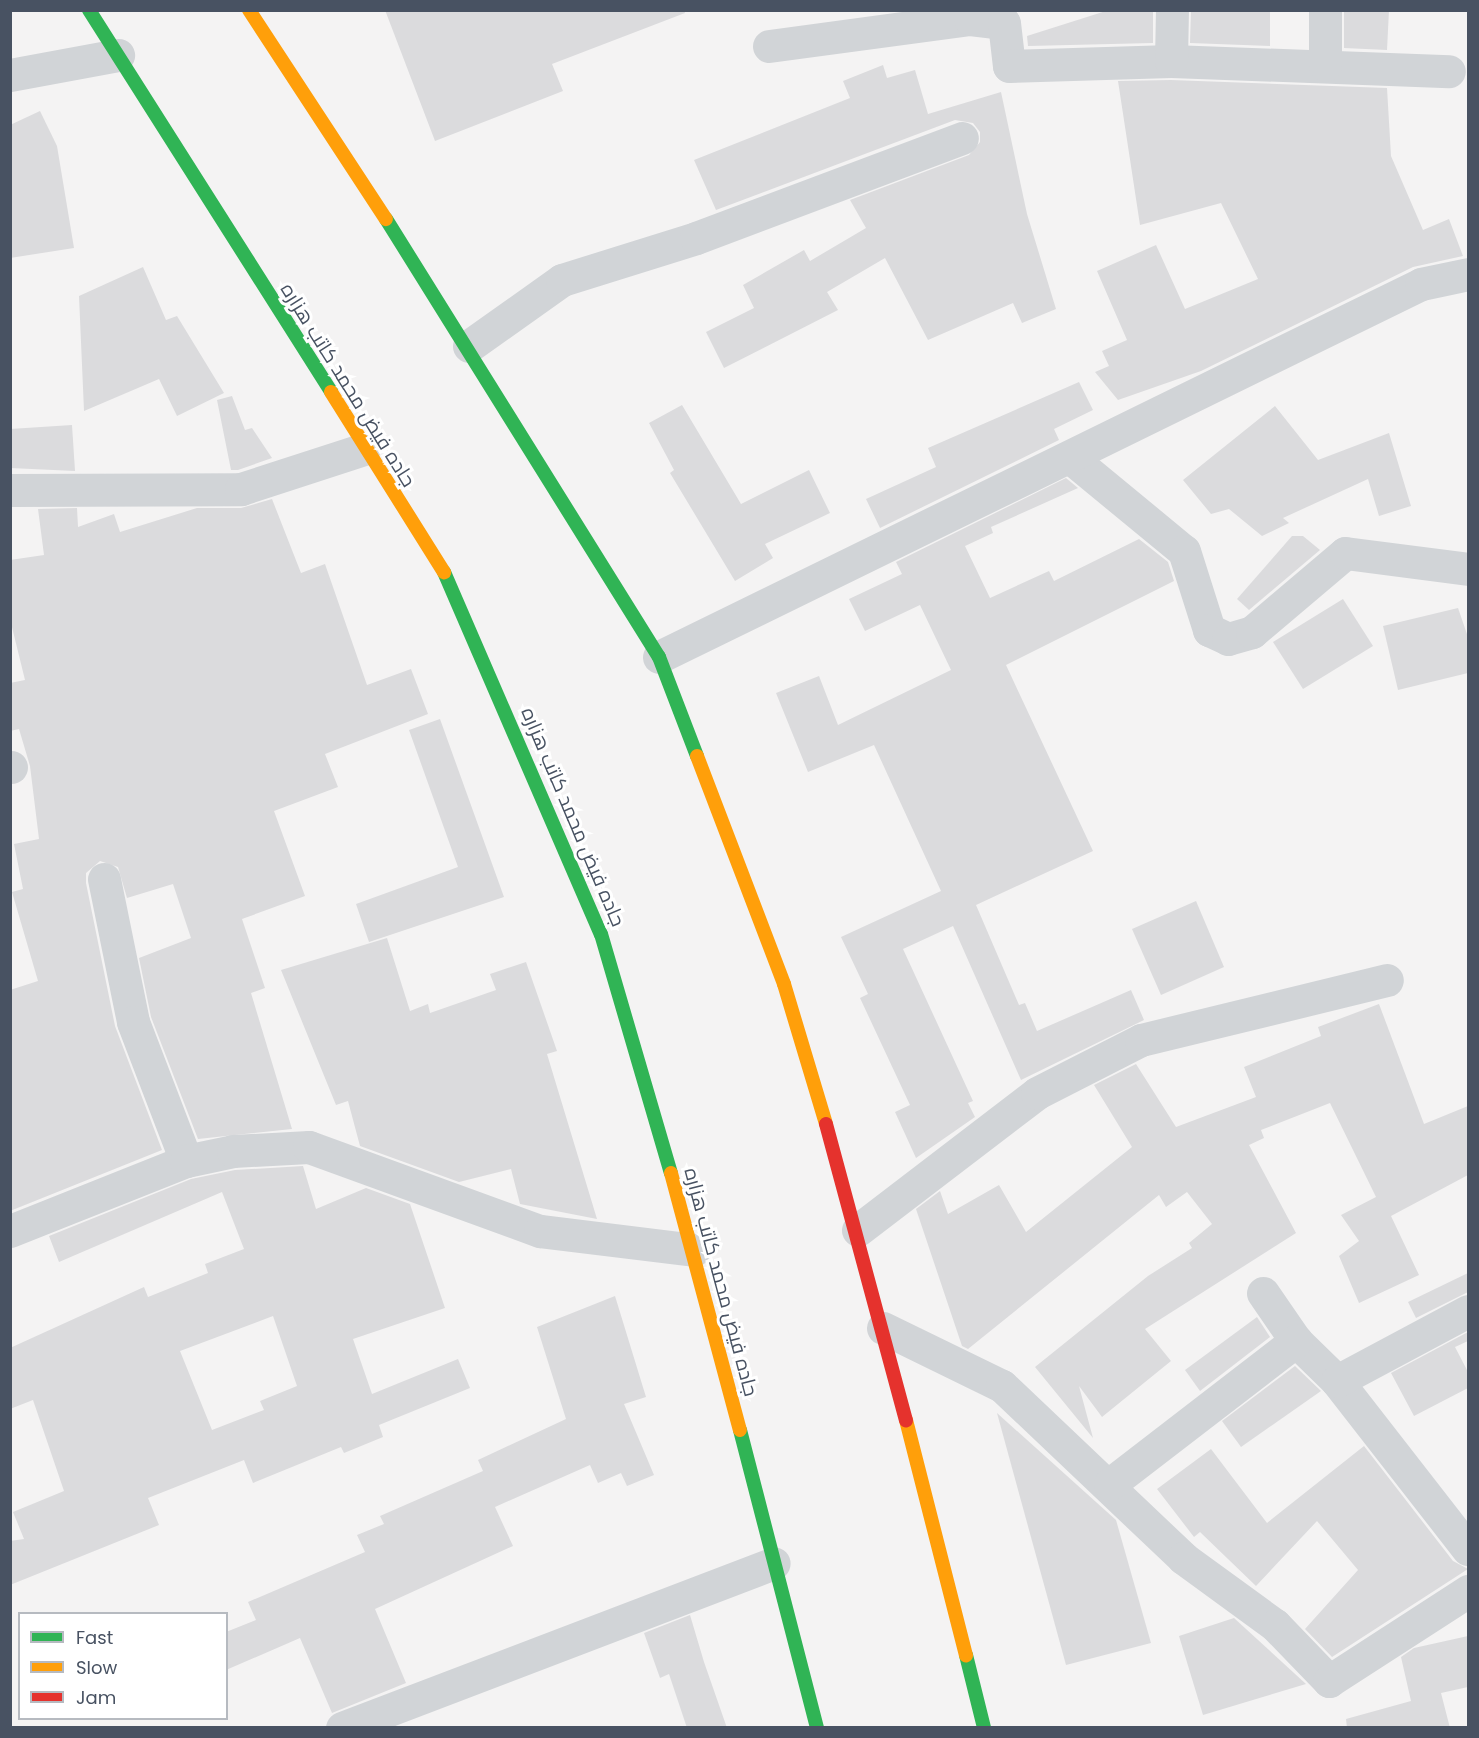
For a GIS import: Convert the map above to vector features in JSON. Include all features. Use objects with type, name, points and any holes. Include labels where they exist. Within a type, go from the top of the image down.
[{"type":"main road","name":"جاده فیض محمد کاتب هزاره","points":[[88,10],[364,449],[458,594],[602,933],[694,1250],[816,1728]]},
{"type":"main road","points":[[249,10],[469,346],[659,657],[784,984],[858,1230],[984,1728]]},
{"type":"street","points":[[1171,61],[1172,10]]},
{"type":"street","points":[[1325,10],[1325,65]]},
{"type":"street","points":[[769,46],[970,19],[1004,23],[1009,66],[1171,61],[1449,71]]},
{"type":"street","points":[[10,75],[118,55]]},
{"type":"street","points":[[469,346],[562,280],[696,238],[962,138]]},
{"type":"street","points":[[659,657],[1071,458],[1421,284],[1468,274]]},
{"type":"street","points":[[10,490],[241,489],[364,449]]},
{"type":"street","points":[[1071,458],[1184,551],[1209,630],[1228,639],[1252,632],[1345,553],[1468,569]]},
{"type":"street","points":[[104,879],[134,1022],[186,1161]]},
{"type":"street","points":[[858,1230],[1037,1093],[1141,1040],[1387,980]]},
{"type":"street","points":[[10,1231],[186,1161],[233,1150],[309,1147],[540,1232],[694,1250]]},
{"type":"street","points":[[1263,1293],[1296,1341],[1336,1381],[1468,1549]]},
{"type":"street","points":[[1336,1381],[1468,1311]]},
{"type":"street","points":[[883,1328],[1002,1386],[1110,1484],[1183,1558],[1275,1625],[1329,1680],[1468,1591]]},
{"type":"street","points":[[1110,1484],[1296,1341]]},
{"type":"street","points":[[342,1728],[774,1563]]},
{"type":"building","points":[[385,10],[684,10],[685,13],[552,64],[563,91],[435,141]]},
{"type":"building","points":[[1109,10],[1153,10],[1153,43],[1028,46],[1027,36]]},
{"type":"building","points":[[1191,10],[1270,10],[1270,46],[1190,43]]},
{"type":"building","points":[[1344,10],[1389,10],[1387,50],[1344,48]]},
{"type":"building","points":[[883,65],[887,78],[915,70],[928,114],[1001,92],[1027,214],[1056,309],[1022,323],[1013,303],[928,340],[885,258],[827,292],[838,310],[724,368],[706,332],[754,308],[743,285],[804,250],[810,261],[866,228],[850,200],[969,155],[980,142],[980,132],[973,123],[955,120],[716,210],[694,160],[850,98],[843,81]]},
{"type":"building","points":[[1171,80],[1387,88],[1391,156],[1423,230],[1449,219],[1463,256],[1413,267],[1201,371],[1118,400],[1095,372],[1109,366],[1102,351],[1127,340],[1097,271],[1156,245],[1185,309],[1258,279],[1221,203],[1140,225],[1118,81]]},
{"type":"building","points":[[40,111],[57,146],[74,248],[10,258],[10,125]]},
{"type":"building","points":[[143,267],[166,320],[177,316],[224,393],[177,416],[159,379],[84,411],[79,296]]},
{"type":"building","points":[[1079,382],[1093,410],[1054,429],[1059,440],[880,528],[866,499],[936,467],[928,448]]},
{"type":"building","points":[[232,396],[245,430],[252,428],[272,458],[238,470],[231,470],[217,400]]},
{"type":"building","points":[[682,405],[741,504],[809,470],[830,513],[765,544],[773,558],[735,581],[670,473],[674,470],[649,423]]},
{"type":"building","points":[[1275,406],[1318,460],[1389,433],[1411,506],[1379,516],[1368,479],[1283,518],[1289,523],[1262,536],[1229,509],[1211,514],[1183,480]]},
{"type":"building","points":[[72,425],[75,471],[10,468],[10,429]]},
{"type":"building","points":[[1066,478],[1078,488],[991,527],[993,533],[965,546],[990,598],[1049,571],[1054,581],[1139,539],[1168,562],[1174,581],[1006,665],[1093,851],[976,905],[1019,1005],[1025,1003],[1037,1031],[1131,990],[1144,1020],[1021,1080],[953,926],[903,949],[973,1101],[968,1103],[975,1117],[916,1158],[895,1112],[910,1105],[860,998],[868,994],[841,937],[941,891],[874,745],[808,772],[776,693],[819,676],[838,725],[951,670],[920,605],[865,631],[849,599],[902,574],[896,562]]},
{"type":"building","points":[[272,499],[301,573],[325,564],[367,685],[411,669],[428,714],[325,754],[338,787],[274,811],[305,896],[242,919],[265,988],[251,993],[292,1129],[198,1139],[151,1017],[139,958],[191,938],[173,884],[127,898],[118,867],[100,861],[86,873],[86,883],[115,1026],[162,1150],[10,1211],[10,990],[38,981],[12,892],[23,889],[14,844],[39,839],[30,766],[19,729],[10,731],[10,683],[25,680],[10,619],[10,560],[44,555],[38,509],[77,508],[78,527],[114,514],[120,532],[197,508],[241,508]]},
{"type":"building","points":[[1292,536],[1303,536],[1320,550],[1249,610],[1237,599]]},
{"type":"building","points":[[1343,599],[1373,646],[1303,689],[1273,642]]},
{"type":"building","points":[[1458,608],[1468,637],[1468,673],[1398,690],[1383,626]]},
{"type":"building","points":[[440,719],[504,897],[369,942],[356,904],[458,867],[409,730]]},
{"type":"building","points":[[1196,901],[1224,967],[1161,995],[1132,929]]},
{"type":"building","points":[[387,938],[410,1011],[428,1004],[430,1013],[496,990],[490,974],[526,962],[557,1051],[547,1054],[597,1219],[520,1204],[511,1169],[459,1182],[360,1146],[348,1101],[336,1105],[281,970]]},
{"type":"building","points":[[1379,1004],[1424,1124],[1468,1106],[1468,1175],[1391,1216],[1419,1275],[1359,1303],[1339,1256],[1359,1241],[1341,1215],[1376,1197],[1330,1103],[1261,1130],[1264,1138],[1249,1145],[1296,1233],[1145,1329],[1171,1361],[1102,1417],[1079,1386],[1093,1438],[1035,1367],[1148,1276],[1192,1248],[1189,1243],[1212,1224],[1187,1192],[1166,1207],[1159,1195],[968,1349],[962,1346],[916,1209],[940,1191],[948,1214],[999,1185],[1026,1232],[1132,1147],[1094,1085],[1136,1064],[1176,1127],[1256,1097],[1244,1067],[1321,1036],[1318,1027]]},
{"type":"building","points":[[303,1166],[316,1209],[366,1188],[410,1204],[445,1308],[353,1339],[372,1394],[458,1359],[470,1388],[379,1425],[383,1437],[344,1453],[341,1447],[253,1483],[244,1460],[148,1498],[159,1525],[10,1585],[10,1541],[24,1539],[13,1512],[64,1491],[33,1400],[10,1409],[10,1348],[144,1287],[148,1297],[208,1273],[205,1264],[244,1249],[222,1192],[59,1262],[49,1236],[191,1179],[235,1170]],"holes":[[[273,1316],[297,1386],[260,1401],[264,1410],[212,1430],[180,1351]]]},
{"type":"building","points":[[1468,1273],[1468,1292],[1416,1318],[1408,1302]]},
{"type":"building","points":[[615,1296],[646,1397],[624,1404],[654,1475],[627,1486],[621,1473],[598,1483],[590,1465],[495,1507],[513,1546],[375,1609],[406,1683],[332,1713],[300,1638],[228,1669],[228,1631],[256,1620],[248,1602],[365,1552],[357,1535],[384,1524],[380,1516],[483,1471],[478,1460],[566,1419],[537,1327]]},
{"type":"building","points":[[1257,1317],[1270,1337],[1200,1391],[1185,1370]]},
{"type":"building","points":[[1468,1332],[1468,1341],[1455,1347],[1468,1372],[1468,1388],[1414,1416],[1391,1373]]},
{"type":"building","points":[[1295,1366],[1321,1391],[1241,1447],[1222,1421]]},
{"type":"building","points":[[997,1413],[1116,1520],[1151,1643],[1066,1665]]},
{"type":"building","points":[[1364,1446],[1453,1561],[1468,1569],[1332,1657],[1305,1629],[1358,1570],[1317,1521],[1256,1586],[1200,1532],[1194,1537],[1157,1489],[1211,1449],[1267,1523]]},
{"type":"building","points":[[690,1615],[727,1728],[687,1728],[669,1674],[660,1678],[644,1633]]},
{"type":"building","points":[[1234,1618],[1306,1684],[1203,1715],[1179,1636]]},
{"type":"building","points":[[1468,1636],[1468,1687],[1441,1693],[1450,1728],[1347,1728],[1346,1719],[1411,1701],[1401,1657],[1414,1648]]},
{"type":"traffic: fast","points":[[89,10],[331,392]]},
{"type":"traffic: fast","points":[[386,219],[659,657],[697,756]]},
{"type":"traffic: fast","points":[[444,572],[601,934],[671,1173]]},
{"type":"traffic: fast","points":[[740,1430],[817,1728]]},
{"type":"traffic: fast","points":[[966,1655],[984,1728]]},
{"type":"traffic: slow","points":[[249,10],[386,219]]},
{"type":"traffic: slow","points":[[331,392],[444,572]]},
{"type":"traffic: slow","points":[[697,756],[784,984],[826,1124]]},
{"type":"traffic: slow","points":[[671,1173],[740,1430]]},
{"type":"traffic: slow","points":[[906,1420],[966,1655]]},
{"type":"traffic: jam","points":[[826,1124],[906,1420]]}]
